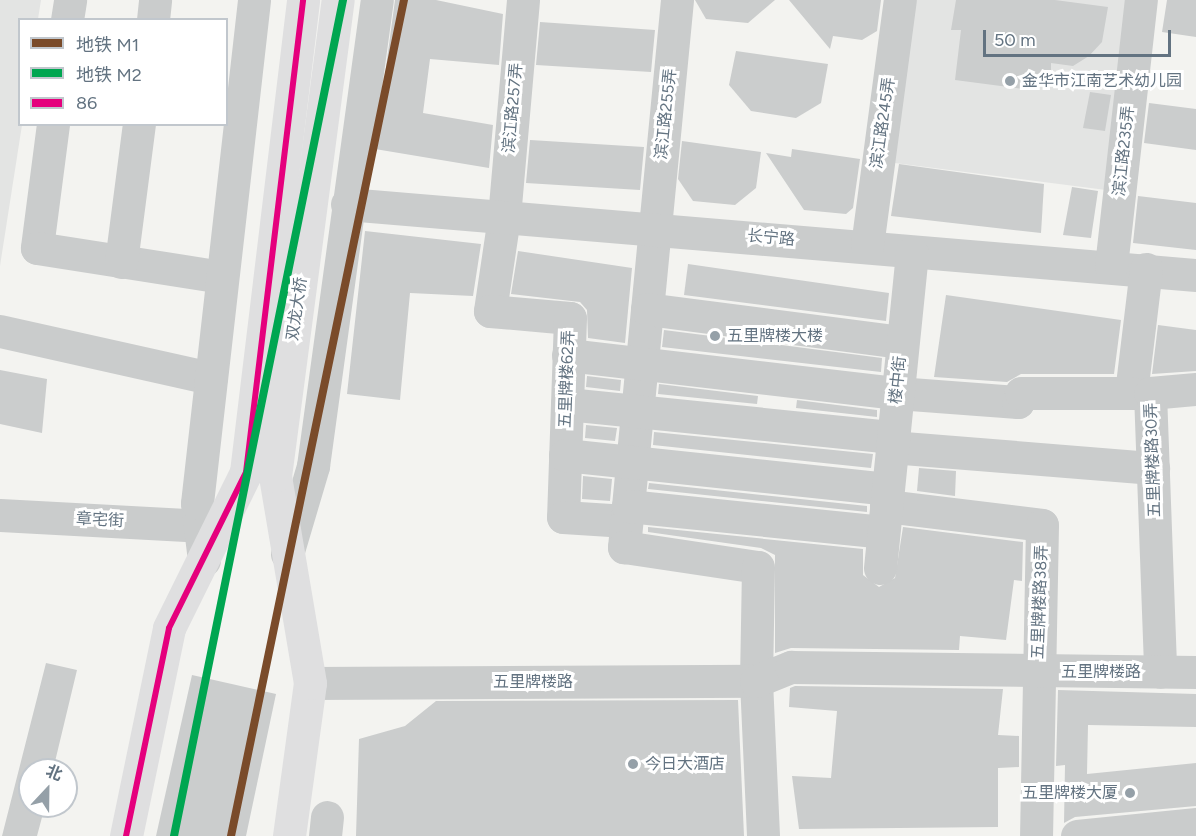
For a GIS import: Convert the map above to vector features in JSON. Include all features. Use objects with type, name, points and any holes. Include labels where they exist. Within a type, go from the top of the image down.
[{"type":"main road","name":"双龙大桥","points":[[260,474],[303,0]]},
{"type":"main road","name":"双龙大桥","points":[[260,474],[338,0]]},
{"type":"main road","points":[[260,474],[287,554],[310,683],[289,836]]},
{"type":"main road","points":[[126,836],[169,628],[204,560],[260,474]]},
{"type":"street","points":[[67,18],[70,0]]},
{"type":"street","points":[[153,18],[155,0]]},
{"type":"street","points":[[204,560],[197,503],[254,0]]},
{"type":"street","points":[[287,554],[313,466],[346,204],[377,0]]},
{"type":"street","name":"滨江路257弄","points":[[504,217],[523,0]]},
{"type":"street","name":"滨江路255弄","points":[[677,0],[624,547],[758,567],[756,681]]},
{"type":"street","name":"滨江路245弄","points":[[867,246],[900,0]]},
{"type":"street","name":"滨江路235弄","points":[[1111,266],[1141,0]]},
{"type":"street","points":[[53,126],[37,248],[222,277]]},
{"type":"street","points":[[121,262],[139,126]]},
{"type":"street","name":"长宁路","points":[[346,204],[867,246],[912,253],[1196,274]]},
{"type":"street","name":"五里牌楼62弄","points":[[504,217],[490,311],[570,318],[563,517],[627,514]]},
{"type":"street","name":"楼中街","points":[[880,568],[912,253]]},
{"type":"street","name":"五里牌楼路30弄","points":[[1146,269],[1141,393],[1153,468],[1160,672]]},
{"type":"street","points":[[647,309],[902,342]]},
{"type":"street","points":[[0,332],[211,378]]},
{"type":"street","points":[[568,355],[897,393],[1018,402],[1021,393],[1141,393],[1196,389]]},
{"type":"street","points":[[567,404],[892,442],[1153,468]]},
{"type":"street","points":[[565,455],[632,461],[885,509]]},
{"type":"street","points":[[627,514],[885,509]]},
{"type":"street","name":"五里牌楼路38弄","points":[[885,509],[1042,525],[1035,836]]},
{"type":"street","name":"章宅街","points":[[0,515],[200,526]]},
{"type":"street","name":"五里牌楼路","points":[[310,683],[756,681],[791,667],[1038,672],[1196,672]]},
{"type":"street","points":[[756,681],[763,836]]},
{"type":"street","points":[[1077,836],[1196,824]]},
{"type":"shaded area","points":[[0,0],[41,0],[38,18],[18,18],[18,126],[22,126],[0,266]]},
{"type":"shaded area","name":"金华市江南艺术幼儿园","points":[[913,0],[1130,0],[1106,190],[887,162]]},
{"type":"building","points":[[395,0],[436,0],[503,14],[499,65],[430,59],[423,113],[493,125],[489,168],[375,149]]},
{"type":"building","points":[[695,0],[775,0],[748,23],[706,19]]},
{"type":"building","points":[[789,0],[881,0],[877,31],[862,40],[833,36],[830,49]]},
{"type":"building","points":[[956,0],[1055,0],[1108,7],[1102,42],[1089,56],[1073,66],[1051,63],[1051,79],[1031,90],[955,80],[961,30],[951,30]]},
{"type":"building","points":[[1167,0],[1196,0],[1196,37],[1162,32]]},
{"type":"building","points":[[540,22],[655,30],[651,72],[536,65]]},
{"type":"building","points":[[736,51],[828,64],[821,103],[796,118],[751,111],[729,85]]},
{"type":"building","points":[[1090,92],[1111,95],[1105,131],[1083,128]]},
{"type":"building","points":[[1149,103],[1196,109],[1196,150],[1144,143]]},
{"type":"building","points":[[530,140],[644,147],[640,190],[526,183]]},
{"type":"building","points":[[682,141],[761,152],[756,188],[735,205],[693,201],[678,179]]},
{"type":"building","points":[[792,149],[860,159],[853,208],[846,214],[804,210],[766,153],[791,157]]},
{"type":"building","points":[[899,164],[1044,184],[1041,233],[891,216]]},
{"type":"building","points":[[1072,187],[1098,191],[1091,238],[1063,235]]},
{"type":"building","points":[[1138,196],[1196,203],[1196,250],[1133,243]]},
{"type":"building","points":[[365,231],[481,244],[473,296],[410,293],[400,400],[347,394]]},
{"type":"building","points":[[518,251],[632,268],[625,343],[588,338],[587,310],[580,302],[511,294]]},
{"type":"building","points":[[688,264],[889,293],[886,321],[684,295]]},
{"type":"building","points":[[946,295],[1121,320],[1114,374],[1021,374],[1007,382],[934,377]]},
{"type":"building","points":[[1158,325],[1196,330],[1196,371],[1152,374]]},
{"type":"building","points":[[664,330],[882,358],[881,372],[662,347]]},
{"type":"building","points":[[0,370],[47,379],[42,433],[0,424]]},
{"type":"building","points":[[587,376],[621,380],[620,391],[586,387]]},
{"type":"building","points":[[659,384],[758,396],[757,404],[658,394]]},
{"type":"building","points":[[797,400],[877,410],[877,417],[796,408]]},
{"type":"building","points":[[586,425],[617,428],[615,441],[585,438]]},
{"type":"building","points":[[654,432],[873,454],[871,468],[653,445]]},
{"type":"building","points":[[919,468],[956,471],[955,496],[917,491]]},
{"type":"building","points":[[583,476],[612,479],[610,501],[582,499]]},
{"type":"building","points":[[649,483],[867,506],[867,512],[648,489]]},
{"type":"building","points":[[648,527],[863,549],[863,575],[879,587],[895,578],[903,527],[1023,542],[1022,581],[1014,580],[1006,640],[960,636],[959,650],[791,648],[775,653],[775,555],[761,548],[648,532]]},
{"type":"building","points":[[46,663],[77,670],[56,758],[22,758]]},
{"type":"building","points":[[192,675],[276,694],[246,836],[156,836]]},
{"type":"building","points":[[795,686],[1003,689],[998,735],[1019,736],[1019,767],[998,768],[998,827],[799,829],[792,776],[831,778],[837,711],[789,707],[790,688]]},
{"type":"building","points":[[1058,690],[1196,694],[1196,727],[1088,725],[1087,774],[1196,763],[1196,806],[1075,817],[1064,823],[1065,765],[1056,766]]},
{"type":"building","name":"今日大酒店","points":[[738,700],[744,836],[356,836],[359,739],[405,726],[436,701]]},
{"type":"building","points":[[18,773],[18,818],[42,818],[37,836],[2,836]]},
{"type":"metro line","name":"M2","points":[[174,836],[343,0]]},
{"type":"metro line","name":"M1","points":[[231,836],[404,0]]},
{"type":"transit line","name":"86","points":[[126,836],[169,628],[246,472],[303,0]]},
{"type":"place","name":"金华市江南艺术幼儿园","points":[[1010,81]]},
{"type":"place","name":"五里牌楼大楼","points":[[715,336]]},
{"type":"place","name":"今日大酒店","points":[[633,764]]},
{"type":"place","name":"五里牌楼大厦","points":[[1130,793]]}]
